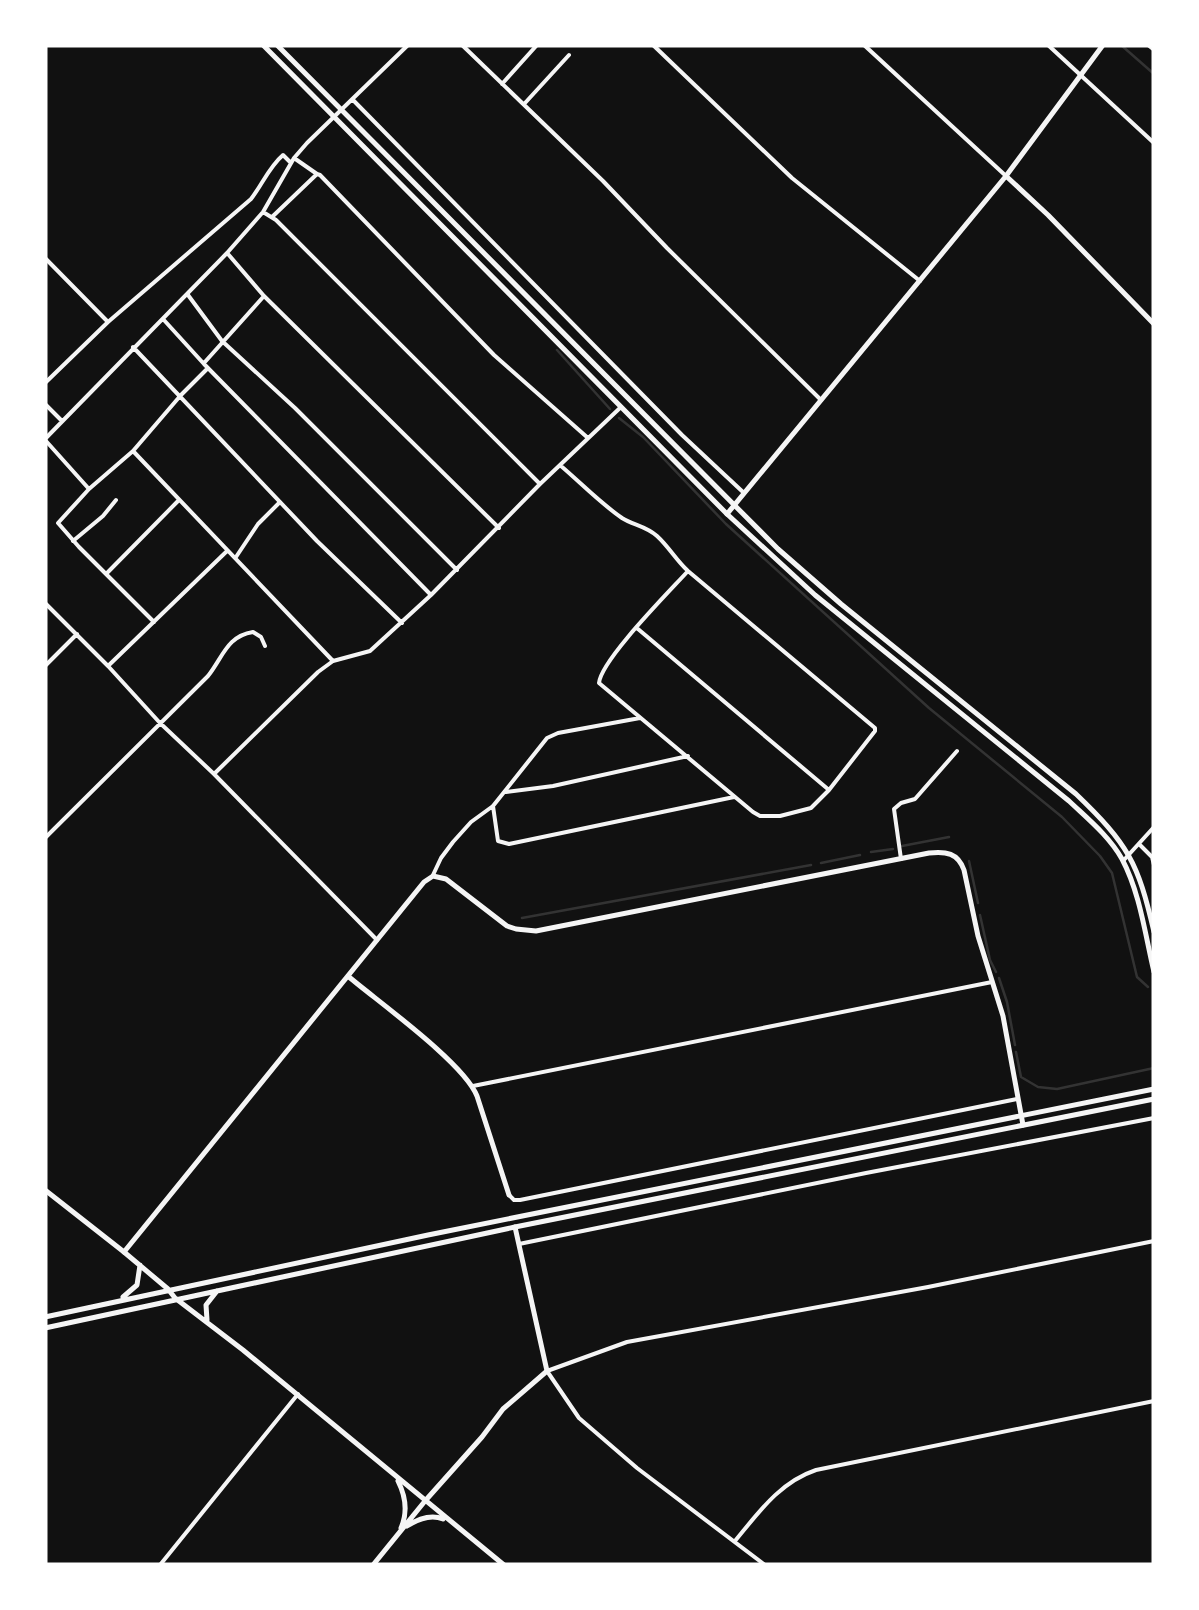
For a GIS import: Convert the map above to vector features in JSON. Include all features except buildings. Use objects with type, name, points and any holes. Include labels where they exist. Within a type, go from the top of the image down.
[{"type":"main road","points":[[263,45],[814,596],[1070,801],[1100,830],[1122,861],[1138,902],[1154,972]]},
{"type":"main road","points":[[276,45],[778,549],[1105,822],[1130,854],[1154,932]]},
{"type":"main road","points":[[728,514],[1006,176],[1104,45]]},
{"type":"main road","points":[[1006,176],[1154,324]]},
{"type":"main road","points":[[124,1252],[424,882],[433,876],[446,879],[508,926],[536,932],[901,859],[950,853],[960,860],[964,870],[978,936],[1003,1016],[1022,1125]]},
{"type":"main road","points":[[349,977],[437,1050],[473,1086],[509,1195]]},
{"type":"main road","points":[[45,1317],[1154,1089]]},
{"type":"main road","points":[[45,1328],[515,1227],[1154,1099]]},
{"type":"main road","points":[[45,1190],[504,1565]]},
{"type":"main road","points":[[373,1565],[504,1409],[546,1371],[515,1227]]},
{"type":"main road","points":[[116,1301],[137,1285],[140,1265]]},
{"type":"main road","points":[[208,1324],[206,1306],[219,1289]]},
{"type":"main road","points":[[393,1474],[405,1497],[406,1510],[397,1535]]},
{"type":"main road","points":[[397,1535],[422,1518],[438,1517],[451,1522]]},
{"type":"street","points":[[89,489],[45,439],[227,253],[264,212],[292,161],[408,45]]},
{"type":"street","points":[[462,45],[821,400]]},
{"type":"street","points":[[502,84],[537,45]]},
{"type":"street","points":[[654,45],[792,178],[920,282]]},
{"type":"street","points":[[864,45],[1006,176]]},
{"type":"street","points":[[1048,45],[1154,143]]},
{"type":"street","points":[[524,104],[569,56]]},
{"type":"street","points":[[352,100],[744,493]]},
{"type":"street","points":[[45,383],[108,322],[251,200],[273,163],[283,155],[320,175],[494,354],[588,438]]},
{"type":"street","points":[[272,217],[317,174]]},
{"type":"street","points":[[264,212],[540,484]]},
{"type":"street","points":[[227,253],[264,296],[499,528]]},
{"type":"street","points":[[45,258],[108,322]]},
{"type":"street","points":[[186,293],[222,341],[457,570]]},
{"type":"street","points":[[154,622],[58,523],[89,489],[133,451],[206,366],[222,341],[264,296]]},
{"type":"street","points":[[162,318],[431,595]]},
{"type":"street","points":[[133,348],[402,623]]},
{"type":"street","points":[[45,404],[62,421]]},
{"type":"street","points":[[214,774],[332,661],[370,652],[621,407]]},
{"type":"street","points":[[133,451],[332,661]]},
{"type":"street","points":[[561,466],[624,520],[656,534],[688,572],[875,728],[830,790],[811,808],[780,816],[760,816],[600,684],[600,674],[688,572]]},
{"type":"street","points":[[73,541],[116,500]]},
{"type":"street","points":[[106,573],[178,501]]},
{"type":"street","points":[[234,558],[258,524],[280,502]]},
{"type":"street","points":[[108,666],[226,552]]},
{"type":"street","points":[[45,603],[378,940]]},
{"type":"street","points":[[637,628],[830,790]]},
{"type":"street","points":[[45,838],[211,673],[233,640],[251,632],[265,646]]},
{"type":"street","points":[[45,666],[76,634]]},
{"type":"street","points":[[433,876],[441,858],[465,828],[494,806],[552,735],[640,718]]},
{"type":"street","points":[[901,859],[894,809],[915,799],[957,751]]},
{"type":"street","points":[[504,792],[553,786],[688,756]]},
{"type":"street","points":[[494,806],[496,837],[500,843],[509,844],[734,797]]},
{"type":"street","points":[[1122,861],[1154,826]]},
{"type":"street","points":[[1138,844],[1154,865]]},
{"type":"street","points":[[473,1086],[992,982]]},
{"type":"street","points":[[45,1094],[45,1114]]},
{"type":"street","points":[[509,1195],[520,1200],[1018,1099]]},
{"type":"street","points":[[520,1244],[866,1172],[1154,1118]]},
{"type":"street","points":[[765,1565],[637,1468],[579,1418],[546,1371],[627,1342],[1154,1242]]},
{"type":"street","points":[[160,1565],[298,1394]]},
{"type":"street","points":[[735,1541],[777,1492],[797,1477],[816,1470],[1154,1401]]},
{"type":"waterway","points":[[1121,45],[1154,74]]},
{"type":"waterway","points":[[557,350],[610,409]]},
{"type":"waterway","points":[[619,418],[643,437],[726,524],[929,708],[1062,817],[1100,856],[1112,873],[1137,977],[1148,987]]},
{"type":"waterway","points":[[902,846],[949,837]]},
{"type":"waterway","points":[[871,852],[893,849]]},
{"type":"waterway","points":[[821,863],[860,855]]},
{"type":"waterway","points":[[969,861],[978,903]]},
{"type":"waterway","points":[[522,918],[811,865]]},
{"type":"waterway","points":[[980,915],[996,972]]},
{"type":"waterway","points":[[999,978],[1015,1045]]},
{"type":"waterway","points":[[1016,1052],[1021,1077],[1038,1087],[1057,1089],[1154,1068]]}]
